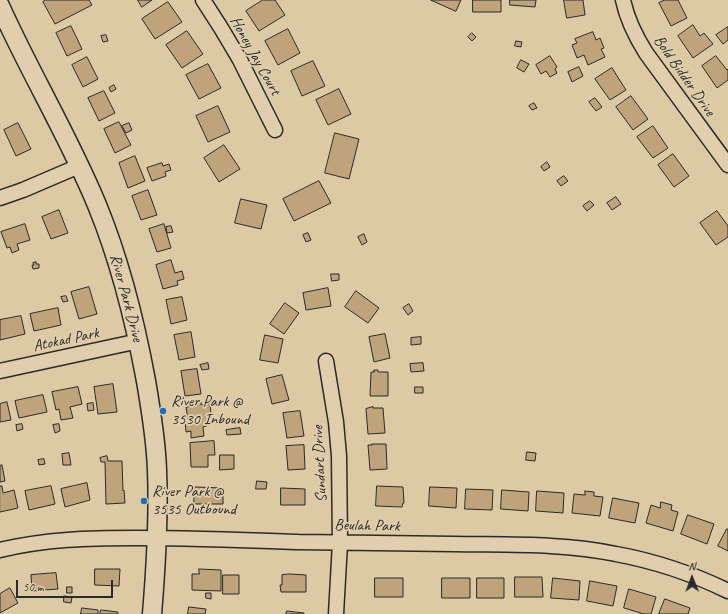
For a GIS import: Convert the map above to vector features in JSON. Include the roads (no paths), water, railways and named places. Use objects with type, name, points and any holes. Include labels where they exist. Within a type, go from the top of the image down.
[{"type":"street","name":"Honey Jay Court","points":[[203,0],[240,60],[275,130]]},
{"type":"street","name":"Bold Bidder Drive","points":[[623,0],[627,14],[638,39],[728,166]]},
{"type":"street","name":"River Park Drive","points":[[0,6],[97,205],[124,282],[139,341],[155,437],[157,468],[158,538],[152,614]]},
{"type":"street","points":[[0,198],[23,190],[79,166]]},
{"type":"street","name":"Atokad Park","points":[[0,371],[139,341]]},
{"type":"street","name":"Sundart Drive","points":[[326,361],[336,422],[338,456],[340,543],[336,614]]},
{"type":"street","name":"Beulah Park","points":[[0,550],[19,545],[58,540],[158,538],[569,547],[616,554],[653,563],[690,575],[728,591]]},
{"type":"place","name":"River Park @ 3530 Inbound","points":[[163,411]]},
{"type":"place","name":"River Park @ 3535 Outbound","points":[[144,501]]}]
